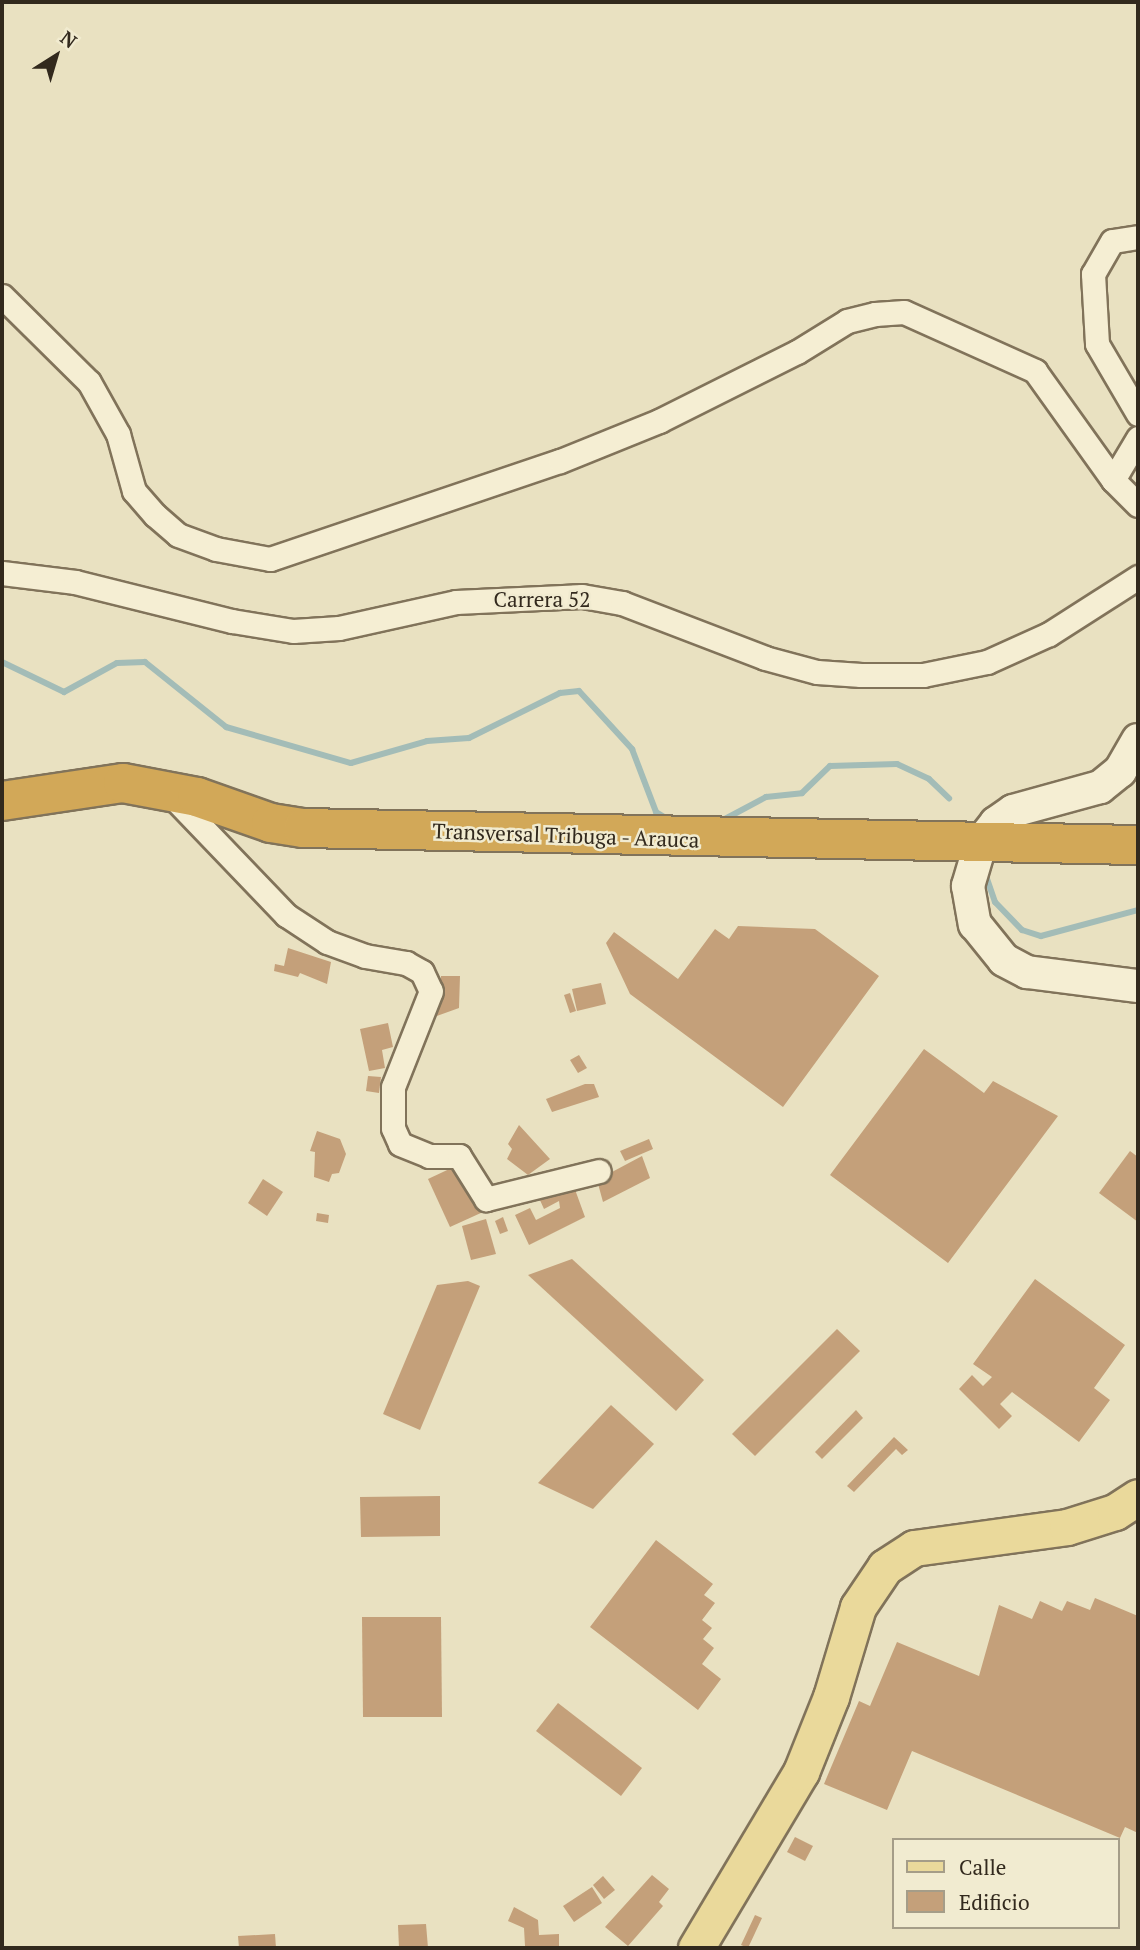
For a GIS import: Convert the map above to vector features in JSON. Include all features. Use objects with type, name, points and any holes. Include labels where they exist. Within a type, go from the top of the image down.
[{"type":"highway","name":"Transversal Tribuga - Arauca","points":[[2,801],[123,783],[168,792],[271,823],[303,828],[1138,845]]},
{"type":"main road","points":[[1138,740],[1120,771],[1100,788],[1013,811],[981,842],[970,869],[969,904],[988,944],[1004,960],[1040,974],[1138,986]]},
{"type":"main road","points":[[696,1948],[801,1772],[831,1697],[854,1615],[866,1590],[885,1567],[914,1548],[1067,1527],[1115,1512],[1138,1497]]},
{"type":"street","points":[[1138,237],[1112,241],[1093,274],[1097,344],[1138,414]]},
{"type":"street","points":[[2,296],[89,382],[118,434],[134,491],[155,515],[178,535],[216,549],[270,559],[561,461],[659,421],[797,352],[847,321],[875,314],[904,312],[1035,371],[1113,480],[1138,505]]},
{"type":"street","points":[[1113,480],[1138,438]]},
{"type":"street","name":"Carrera 52","points":[[2,573],[75,582],[232,621],[293,631],[340,628],[456,602],[582,596],[622,603],[765,657],[817,672],[904,675],[987,662],[1049,634],[1138,576]]},
{"type":"street","points":[[168,792],[286,915],[327,942],[365,956],[407,963],[422,972],[431,992],[393,1087],[393,1128],[400,1144],[410,1151],[459,1156],[490,1207],[599,1171]]},
{"type":"building","points":[[738,926],[815,929],[879,976],[783,1107],[630,994],[606,943],[614,932],[678,979],[715,929],[729,939]]},
{"type":"building","points":[[288,948],[331,962],[327,984],[300,973],[298,977],[274,971],[275,964],[284,966]]},
{"type":"building","points":[[441,976],[460,976],[459,1008],[434,1017],[435,999],[441,999]]},
{"type":"building","points":[[601,983],[606,1004],[577,1011],[572,989]]},
{"type":"building","points":[[570,993],[576,1011],[570,1013],[564,995]]},
{"type":"building","points":[[388,1023],[393,1047],[382,1050],[385,1068],[369,1071],[360,1029]]},
{"type":"building","points":[[924,1049],[984,1093],[993,1081],[1058,1116],[948,1263],[830,1175]]},
{"type":"building","points":[[579,1055],[587,1068],[578,1073],[570,1060]]},
{"type":"building","points":[[368,1076],[381,1077],[379,1093],[366,1091]]},
{"type":"building","points":[[585,1084],[594,1084],[599,1097],[552,1112],[546,1099]]},
{"type":"building","points":[[519,1125],[550,1159],[528,1175],[507,1159],[512,1149],[508,1144]]},
{"type":"building","points":[[317,1131],[340,1139],[346,1154],[339,1173],[332,1174],[329,1182],[314,1177],[315,1152],[310,1151]]},
{"type":"building","points":[[649,1139],[653,1149],[625,1161],[620,1151]]},
{"type":"building","points":[[1130,1151],[1138,1157],[1138,1222],[1099,1193]]},
{"type":"building","points":[[642,1156],[650,1178],[603,1202],[597,1180]]},
{"type":"building","points":[[460,1164],[483,1212],[450,1227],[428,1179]]},
{"type":"building","points":[[263,1179],[283,1192],[267,1216],[248,1203]]},
{"type":"building","points":[[573,1184],[585,1217],[529,1245],[515,1215],[530,1208],[536,1220],[560,1208],[559,1201],[544,1209],[539,1198]]},
{"type":"building","points":[[317,1213],[329,1215],[328,1223],[316,1221]]},
{"type":"building","points":[[503,1217],[508,1231],[500,1234],[495,1221]]},
{"type":"building","points":[[486,1219],[496,1254],[471,1260],[462,1226]]},
{"type":"building","points":[[572,1259],[704,1380],[676,1411],[528,1275]]},
{"type":"building","points":[[1035,1279],[1125,1345],[1094,1388],[1110,1400],[1079,1442],[1012,1392],[1000,1404],[1012,1416],[999,1429],[959,1389],[972,1375],[983,1386],[992,1377],[973,1364]]},
{"type":"building","points":[[468,1281],[480,1286],[420,1430],[383,1414],[437,1285]]},
{"type":"building","points":[[837,1329],[860,1351],[755,1456],[732,1434]]},
{"type":"building","points":[[611,1405],[654,1444],[593,1509],[538,1483]]},
{"type":"building","points":[[856,1410],[863,1418],[822,1459],[815,1452]]},
{"type":"building","points":[[894,1437],[908,1450],[902,1455],[896,1449],[854,1492],[847,1486]]},
{"type":"building","points":[[440,1496],[440,1536],[361,1537],[360,1497]]},
{"type":"building","points":[[656,1540],[713,1584],[704,1595],[715,1603],[702,1620],[712,1628],[703,1639],[714,1648],[702,1664],[721,1679],[698,1710],[590,1627]]},
{"type":"building","points":[[1095,1598],[1138,1616],[1138,1833],[1125,1827],[1120,1838],[912,1751],[887,1810],[824,1784],[859,1701],[870,1706],[897,1642],[979,1676],[999,1605],[1032,1619],[1040,1601],[1062,1611],[1067,1601],[1090,1610]]},
{"type":"building","points":[[362,1617],[441,1617],[442,1717],[363,1717]]},
{"type":"building","points":[[558,1703],[642,1768],[621,1796],[536,1731]]},
{"type":"building","points":[[795,1837],[813,1846],[805,1861],[787,1852]]},
{"type":"building","points":[[652,1875],[669,1889],[659,1902],[663,1906],[628,1946],[605,1927]]},
{"type":"building","points":[[603,1876],[615,1890],[604,1899],[593,1885]]},
{"type":"building","points":[[592,1887],[602,1903],[574,1922],[563,1906]]},
{"type":"building","points":[[514,1907],[538,1920],[539,1935],[559,1934],[559,1948],[525,1946],[524,1928],[508,1921]]},
{"type":"building","points":[[755,1915],[762,1918],[748,1948],[741,1945]]},
{"type":"building","points":[[426,1924],[428,1948],[399,1948],[398,1925]]},
{"type":"building","points":[[275,1934],[276,1948],[239,1948],[238,1936]]},
{"type":"waterway","points":[[2,662],[64,692],[117,663],[145,662],[226,727],[351,763],[427,741],[469,738],[560,693],[579,691],[632,749],[656,812],[667,819]]},
{"type":"waterway","points":[[723,820],[766,797],[802,793],[830,766],[897,764],[929,779],[949,798]]},
{"type":"waterway","points":[[985,873],[995,902],[1022,930],[1041,936],[1138,910]]}]
